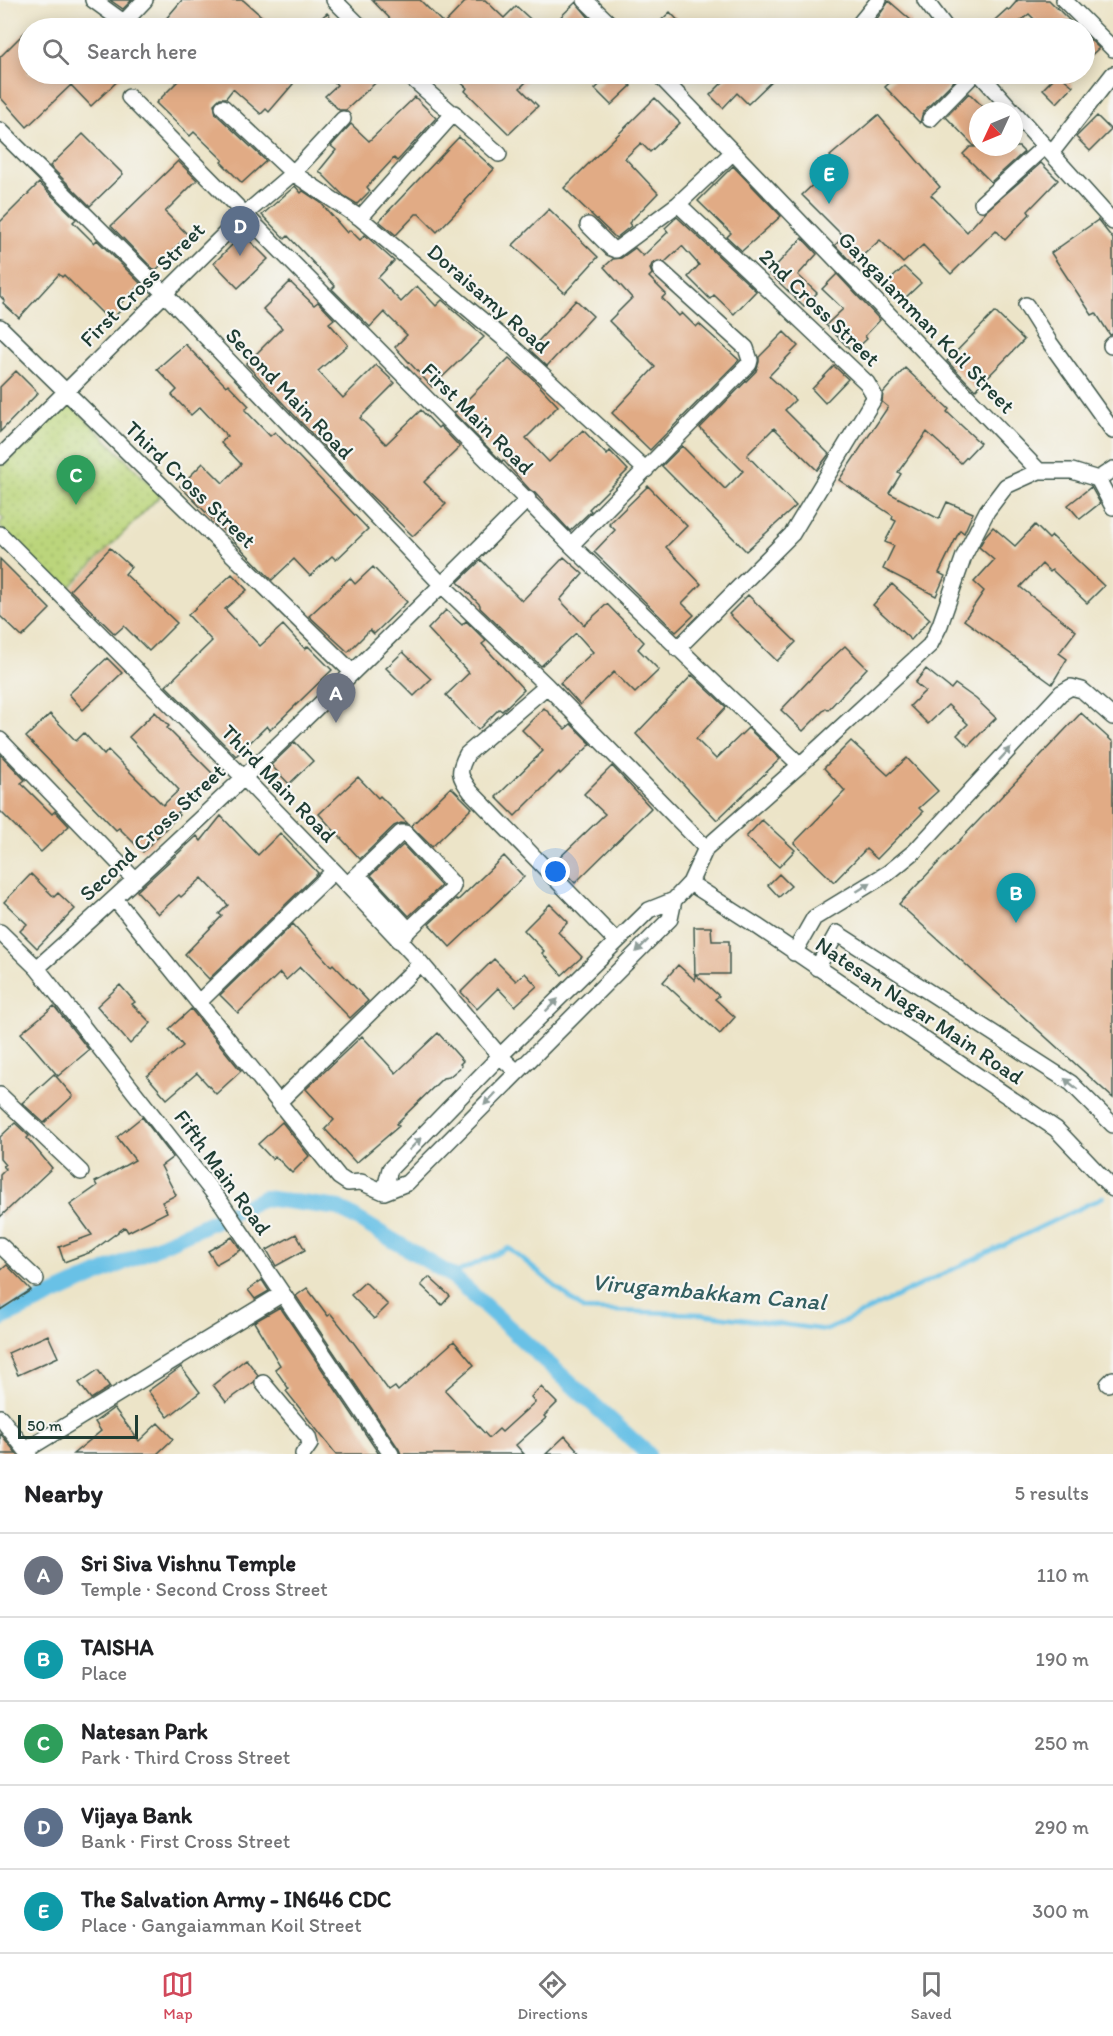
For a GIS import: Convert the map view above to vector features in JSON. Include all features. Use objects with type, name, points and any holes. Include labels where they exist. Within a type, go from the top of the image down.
[{"type":"street","points":[[93,0],[118,18]]},
{"type":"street","points":[[128,18],[145,0]]},
{"type":"street","points":[[334,0],[352,18]]},
{"type":"street","points":[[585,0],[604,18]]},
{"type":"street","points":[[864,18],[879,0]]},
{"type":"street","points":[[925,0],[938,18]]},
{"type":"street","points":[[1064,0],[1082,18]]},
{"type":"street","points":[[1095,31],[1113,49]]},
{"type":"street","points":[[982,203],[1048,149],[1113,74]]},
{"type":"street","points":[[419,84],[499,154]]},
{"type":"street","name":"Gangaiamman Koil Street","points":[[668,84],[1039,471]]},
{"type":"street","points":[[930,118],[964,84]]},
{"type":"street","points":[[989,84],[1006,102]]},
{"type":"street","name":"First Main Road","points":[[129,97],[571,545],[800,765]]},
{"type":"street","name":"Doraisamy Road","points":[[223,107],[293,173],[360,218],[502,337],[646,470]]},
{"type":"street","points":[[360,218],[454,113]]},
{"type":"street","name":"First Cross Street","points":[[0,457],[244,215],[293,173],[343,119]]},
{"type":"street","points":[[1023,121],[1113,222]]},
{"type":"street","name":"Second Main Road","points":[[0,130],[164,293],[442,585],[547,686],[706,848]]},
{"type":"street","points":[[588,225],[611,248],[616,250],[678,204],[733,152]]},
{"type":"street","name":"2nd Cross Street","points":[[677,649],[792,534],[874,395],[867,383],[678,204]]},
{"type":"street","points":[[571,545],[744,371],[750,360],[746,348],[660,270]]},
{"type":"street","points":[[1026,305],[1050,343],[1113,431]]},
{"type":"street","name":"Third Cross Street","points":[[0,327],[352,672]]},
{"type":"street","points":[[1098,479],[1113,469]]},
{"type":"street","points":[[384,1191],[390,1169],[500,1056],[649,910],[674,900],[690,883],[706,848],[930,645],[940,625],[964,556],[987,511],[1006,486],[1039,471],[1072,471],[1098,479],[1113,507]]},
{"type":"street","name":"Second Cross Street","points":[[37,968],[115,899],[243,777],[528,499]]},
{"type":"street","name":"Third Main Road","points":[[0,534],[334,871],[353,880],[404,935],[420,963],[500,1056],[517,1072]]},
{"type":"street","points":[[547,686],[467,754],[460,768],[462,780],[616,941]]},
{"type":"street","points":[[794,953],[814,918],[888,873],[915,851],[1061,693],[1071,687],[1082,690],[1113,717]]},
{"type":"street","points":[[0,740],[135,880]]},
{"type":"street","points":[[353,880],[401,833],[405,833],[421,850],[453,886],[404,935]]},
{"type":"street","points":[[199,1002],[334,871]]},
{"type":"street","name":"Natesan Nagar Main Road","points":[[690,883],[1056,1129],[1113,1188]]},
{"type":"street","points":[[115,899],[339,1177],[348,1183],[361,1182],[384,1191],[407,1183],[670,919],[674,900]]},
{"type":"street","points":[[814,918],[1071,1083],[1113,1125]]},
{"type":"street","name":"Fifth Main Road","points":[[0,932],[37,968],[222,1204],[391,1454]]},
{"type":"street","points":[[817,968],[837,933]]},
{"type":"street","points":[[279,1101],[420,963]]},
{"type":"street","points":[[0,1095],[81,1172]]},
{"type":"street","points":[[0,1245],[36,1279]]},
{"type":"street","points":[[0,1417],[28,1452],[282,1294]]},
{"type":"street","points":[[263,1383],[308,1437],[310,1444],[303,1454]]},
{"type":"green space","points":[[67,400],[161,495],[65,592],[0,527],[4,519],[0,515],[0,467]]},
{"type":"building","points":[[110,0],[132,0],[123,9]]},
{"type":"building","points":[[182,0],[243,0],[264,18],[167,18]]},
{"type":"building","points":[[372,0],[420,0],[438,18],[389,18]]},
{"type":"building","points":[[467,0],[485,0],[504,18],[450,18]]},
{"type":"building","points":[[1049,0],[1067,18],[1033,18],[1029,14],[1024,18],[997,18],[1017,1]]},
{"type":"building","points":[[889,1],[909,18],[877,18]]},
{"type":"building","points":[[576,2],[589,18],[559,18]]},
{"type":"building","points":[[516,6],[529,18],[504,18]]},
{"type":"building","points":[[670,12],[676,18],[664,18]]},
{"type":"building","points":[[327,13],[331,18],[321,18]]},
{"type":"building","points":[[18,39],[18,84],[114,84],[91,106],[71,85],[27,127],[0,97],[0,57]]},
{"type":"building","points":[[175,84],[293,84],[269,112],[266,109],[261,114],[233,89],[226,98],[220,98],[214,104],[216,114],[266,161],[242,183],[221,162],[223,160],[194,132],[190,136],[156,103]]},
{"type":"building","points":[[374,84],[346,110],[339,110],[325,96],[337,85]]},
{"type":"building","points":[[463,84],[524,84],[520,88],[538,106],[509,134],[465,91],[467,88]]},
{"type":"building","points":[[600,84],[629,84],[631,86],[611,105],[595,89]]},
{"type":"building","points":[[721,84],[769,84],[748,104],[737,93],[723,108],[710,95]]},
{"type":"building","points":[[888,84],[951,84],[923,112],[920,123],[885,87]]},
{"type":"building","points":[[1048,84],[1073,86],[1057,103],[1043,89]]},
{"type":"building","points":[[969,93],[978,102],[969,102],[969,141],[946,117]]},
{"type":"building","points":[[415,97],[436,118],[397,161],[394,158],[367,187],[370,191],[357,204],[344,196],[319,171],[336,150],[331,146],[351,124],[369,141]]},
{"type":"building","points":[[655,98],[680,123],[650,152],[641,143],[625,158],[658,193],[629,223],[631,226],[616,238],[564,188]]},
{"type":"building","points":[[878,115],[940,187],[931,195],[967,232],[986,211],[1041,163],[1058,180],[1028,211],[1030,214],[1005,240],[996,230],[951,274],[923,245],[903,263],[880,240],[853,264],[835,245],[844,237],[802,195],[836,163],[830,156]]},
{"type":"building","points":[[1097,116],[1111,130],[1090,151],[1076,137]]},
{"type":"building","points":[[83,134],[123,174],[90,206],[50,166]]},
{"type":"building","points":[[459,137],[494,169],[437,232],[419,214],[416,214],[396,235],[379,221]]},
{"type":"building","points":[[969,148],[969,156],[1020,156],[991,182],[963,154]]},
{"type":"building","points":[[178,161],[197,180],[165,212],[188,235],[155,271],[111,226]]},
{"type":"building","points":[[733,166],[781,216],[742,251],[727,237],[731,233],[698,201]]},
{"type":"building","points":[[39,183],[76,219],[73,222],[94,243],[97,240],[141,284],[118,306],[122,309],[110,321],[64,275],[62,277],[59,274],[19,318],[3,303],[5,301],[0,296],[0,222]]},
{"type":"building","points":[[295,186],[301,193],[303,191],[321,203],[347,233],[350,230],[360,240],[365,235],[394,261],[378,278],[401,302],[417,286],[436,306],[442,300],[484,337],[432,387],[395,347],[407,335],[384,312],[370,327],[332,289],[335,286],[288,236],[285,239],[262,215]]},
{"type":"building","points":[[549,209],[598,257],[565,293],[513,245]]},
{"type":"building","points":[[677,217],[756,291],[734,314],[714,295],[710,299],[688,277],[699,265],[682,246],[665,262],[658,261],[652,264],[650,269],[652,274],[649,277],[666,294],[662,298],[679,316],[682,313],[696,327],[699,324],[739,360],[650,450],[612,413],[655,367],[609,321],[632,298],[604,267],[613,259],[621,258],[635,248],[643,256],[668,232],[665,228]]},
{"type":"building","points":[[1098,220],[1113,239],[1113,334],[1110,335],[1096,313],[1092,315],[1051,253]]},
{"type":"building","points":[[243,234],[268,259],[238,288],[214,263]]},
{"type":"building","points":[[802,238],[817,254],[798,275],[817,293],[804,306],[769,273]]},
{"type":"building","points":[[904,267],[921,283],[903,300],[888,282]]},
{"type":"building","points":[[837,274],[880,320],[865,336],[867,339],[853,352],[826,325],[843,309],[822,289]]},
{"type":"building","points":[[290,282],[314,305],[318,302],[334,319],[329,323],[348,345],[318,371],[343,398],[376,365],[395,383],[360,418],[386,444],[421,410],[460,447],[424,482],[446,504],[413,536],[363,488],[246,364],[282,328],[263,309]]},
{"type":"building","points":[[576,300],[593,316],[547,366],[530,350]]},
{"type":"building","points":[[995,312],[1024,340],[975,390],[947,361]]},
{"type":"building","points":[[784,332],[798,346],[769,376],[795,400],[785,410],[829,454],[817,470],[774,428],[747,455],[796,506],[746,551],[662,466],[682,446],[725,489],[743,471],[700,428],[756,371],[759,357]]},
{"type":"building","points":[[185,344],[249,406],[245,410],[270,436],[275,432],[368,529],[336,560],[332,556],[310,576],[294,559],[272,580],[180,486],[203,463],[223,483],[241,464],[221,443],[227,436],[200,407],[191,415],[172,395],[177,390],[157,369]]},
{"type":"building","points":[[509,358],[558,406],[526,438],[549,462],[583,430],[607,455],[610,451],[628,470],[570,531],[503,460],[502,462],[454,413]]},
{"type":"building","points":[[834,366],[848,379],[825,403],[812,389]]},
{"type":"building","points":[[905,368],[949,409],[947,412],[980,443],[961,463],[927,432],[898,472],[901,474],[889,493],[939,519],[947,502],[973,513],[964,533],[960,530],[939,573],[945,576],[936,596],[883,569],[894,546],[885,542],[896,521],[892,519],[893,516],[839,480],[888,407],[882,402],[883,393]]},
{"type":"building","points":[[16,371],[38,393],[0,432],[0,387]]},
{"type":"building","points":[[648,486],[687,526],[666,547],[701,584],[682,603],[694,615],[676,632],[594,552],[615,530],[609,524]]},
{"type":"building","points":[[1091,487],[1100,503],[1080,519],[1068,505]]},
{"type":"building","points":[[1035,525],[1049,539],[1052,536],[1104,586],[1087,603],[1052,570],[1050,572],[1042,564],[1020,587],[1076,631],[1059,653],[1067,659],[1052,684],[964,620],[984,591],[974,582],[994,560],[979,547],[986,535],[993,527],[1015,546]]},
{"type":"building","points":[[110,548],[131,567],[125,574],[177,623],[149,651],[124,626],[115,634],[70,590]]},
{"type":"building","points":[[564,557],[583,574],[560,600],[584,625],[607,604],[644,642],[638,649],[659,670],[635,693],[614,672],[580,705],[560,683],[593,652],[576,633],[541,666],[480,608],[480,605],[458,582],[481,560],[522,601]]},
{"type":"building","points":[[0,559],[50,609],[22,637],[0,616]]},
{"type":"building","points":[[373,567],[407,602],[374,634],[370,630],[348,652],[309,616],[350,578],[355,584]]},
{"type":"building","points":[[232,574],[247,590],[225,609],[260,646],[283,625],[305,649],[308,646],[332,670],[270,730],[267,726],[236,756],[166,686],[212,641],[188,615]]},
{"type":"building","points":[[892,584],[930,619],[911,640],[873,605]]},
{"type":"building","points":[[748,595],[796,642],[777,661],[729,614]]},
{"type":"building","points":[[446,610],[462,625],[466,621],[486,641],[482,644],[524,690],[502,711],[499,709],[478,730],[446,695],[469,673],[428,629]]},
{"type":"building","points":[[845,646],[867,668],[828,710],[826,708],[803,731],[781,710]]},
{"type":"building","points":[[403,652],[431,679],[414,696],[386,668]]},
{"type":"building","points":[[107,658],[122,673],[83,710],[69,694]]},
{"type":"building","points":[[926,669],[951,689],[955,684],[976,699],[996,718],[968,746],[957,735],[968,724],[948,705],[928,724],[910,706],[925,691],[915,683]]},
{"type":"building","points":[[692,675],[726,707],[696,739],[716,759],[748,728],[780,759],[717,820],[636,734]]},
{"type":"building","points":[[544,708],[565,729],[571,724],[591,744],[515,816],[496,797],[543,751],[522,730]]},
{"type":"building","points":[[155,712],[169,726],[167,728],[215,776],[177,813],[179,815],[143,852],[119,828],[116,830],[26,737],[50,714],[76,741],[84,733],[104,755],[108,750],[163,805],[179,790],[129,737]]},
{"type":"building","points":[[1081,713],[1113,742],[1113,1098],[899,904]]},
{"type":"building","points":[[851,741],[888,775],[907,758],[938,791],[919,808],[923,812],[877,859],[866,849],[834,882],[794,843],[845,791],[824,768]]},
{"type":"building","points":[[295,742],[313,761],[289,784],[271,765]]},
{"type":"building","points":[[0,754],[25,780],[21,783],[52,814],[55,811],[69,826],[41,852],[0,811]]},
{"type":"building","points":[[612,766],[651,808],[575,883],[555,862],[605,814],[584,794]]},
{"type":"building","points":[[358,777],[408,824],[401,823],[394,826],[360,859],[319,814]]},
{"type":"building","points":[[451,787],[472,808],[432,847],[411,826]]},
{"type":"building","points":[[221,816],[258,855],[280,833],[318,873],[209,979],[185,954],[222,916],[219,914],[228,905],[202,878],[158,914],[137,891],[197,836],[201,841]]},
{"type":"building","points":[[762,820],[795,850],[779,867],[746,837]]},
{"type":"building","points":[[403,845],[441,886],[409,916],[371,875]]},
{"type":"building","points":[[504,856],[524,877],[450,947],[429,924]]},
{"type":"building","points":[[31,874],[54,897],[58,893],[75,909],[37,948],[20,931],[27,924],[4,902]]},
{"type":"building","points":[[779,874],[791,886],[779,897],[768,885]]},
{"type":"building","points":[[550,904],[568,922],[558,932],[582,957],[562,975],[524,930]]},
{"type":"building","points":[[293,924],[331,966],[333,964],[368,1001],[350,1018],[300,967],[286,980],[280,973],[238,1013],[220,995]]},
{"type":"building","points":[[694,927],[711,927],[712,941],[729,941],[729,974],[695,974],[719,996],[715,999],[735,1017],[720,1034],[663,982],[678,965],[695,980]]},
{"type":"building","points":[[494,959],[516,981],[525,973],[537,986],[515,1006],[498,988],[477,1009],[461,992]]},
{"type":"building","points":[[120,985],[135,1002],[132,1004],[151,1023],[130,1044],[97,1006]]},
{"type":"building","points":[[54,1006],[89,1050],[58,1076],[21,1033]]},
{"type":"building","points":[[191,1009],[241,1071],[216,1094],[197,1073],[167,1099],[147,1076],[183,1046],[169,1029]]},
{"type":"building","points":[[438,1033],[463,1061],[460,1064],[462,1066],[449,1077],[443,1078],[396,1124],[399,1126],[356,1163],[325,1129],[334,1120],[306,1089],[362,1036],[396,1073]]},
{"type":"building","points":[[54,1074],[73,1096],[44,1123],[22,1103]]},
{"type":"building","points":[[142,1117],[173,1157],[161,1166],[176,1195],[162,1202],[167,1212],[128,1232],[125,1227],[91,1252],[64,1262],[59,1247],[92,1235],[70,1205],[97,1186],[95,1182],[135,1160],[117,1137]]},
{"type":"building","points":[[282,1122],[309,1156],[292,1173],[275,1156],[272,1159],[258,1144]]},
{"type":"building","points":[[15,1123],[29,1136],[27,1138],[52,1168],[0,1217],[0,1175],[6,1169],[0,1159],[0,1137]]},
{"type":"building","points":[[296,1234],[305,1250],[276,1266],[267,1250]]},
{"type":"building","points":[[232,1237],[241,1250],[216,1264],[208,1251]]},
{"type":"building","points":[[7,1265],[31,1290],[0,1310],[0,1271]]},
{"type":"building","points":[[429,1277],[450,1296],[442,1305],[421,1285]]},
{"type":"building","points":[[262,1280],[269,1291],[255,1299],[248,1290]]},
{"type":"building","points":[[365,1282],[388,1305],[374,1319],[351,1295]]},
{"type":"building","points":[[307,1288],[328,1316],[331,1314],[348,1335],[389,1391],[395,1387],[398,1391],[454,1341],[474,1365],[445,1390],[489,1438],[499,1429],[502,1432],[535,1402],[531,1397],[541,1387],[557,1403],[544,1416],[546,1418],[516,1445],[524,1454],[401,1454],[296,1296]]},
{"type":"building","points":[[280,1307],[379,1454],[336,1454],[286,1391],[289,1389],[275,1369],[280,1365],[254,1322]]},
{"type":"building","points":[[48,1335],[58,1357],[18,1375],[8,1353]]},
{"type":"building","points":[[246,1359],[258,1375],[254,1382],[226,1402],[213,1385]]},
{"type":"building","points":[[181,1367],[200,1392],[168,1417],[148,1391]]},
{"type":"building","points":[[98,1370],[110,1387],[91,1399],[79,1383]]},
{"type":"building","points":[[114,1408],[139,1441],[158,1423],[173,1439],[157,1454],[73,1454],[101,1431],[95,1422]]},
{"type":"building","points":[[0,1433],[17,1454],[0,1454]]},
{"type":"building","points":[[565,1436],[581,1454],[546,1454]]},
{"type":"waterway","name":"Virugambakkam Canal","points":[[451,1275],[509,1248],[584,1310],[701,1314],[827,1330],[1103,1197]]},
{"type":"waterway","name":"Virugambakkam Canal","points":[[0,1319],[264,1198],[339,1208],[451,1275],[648,1454]]},
{"type":"place","name":"The Salvation Army - IN646 CDC","points":[[829,204]]},
{"type":"place","name":"Vijaya Bank","points":[[240,256]]},
{"type":"place","name":"Natesan Park","points":[[76,505]]},
{"type":"place","name":"Sri Siva Vishnu Temple","points":[[336,723]]},
{"type":"place","name":"TAISHA","points":[[1016,923]]}]
